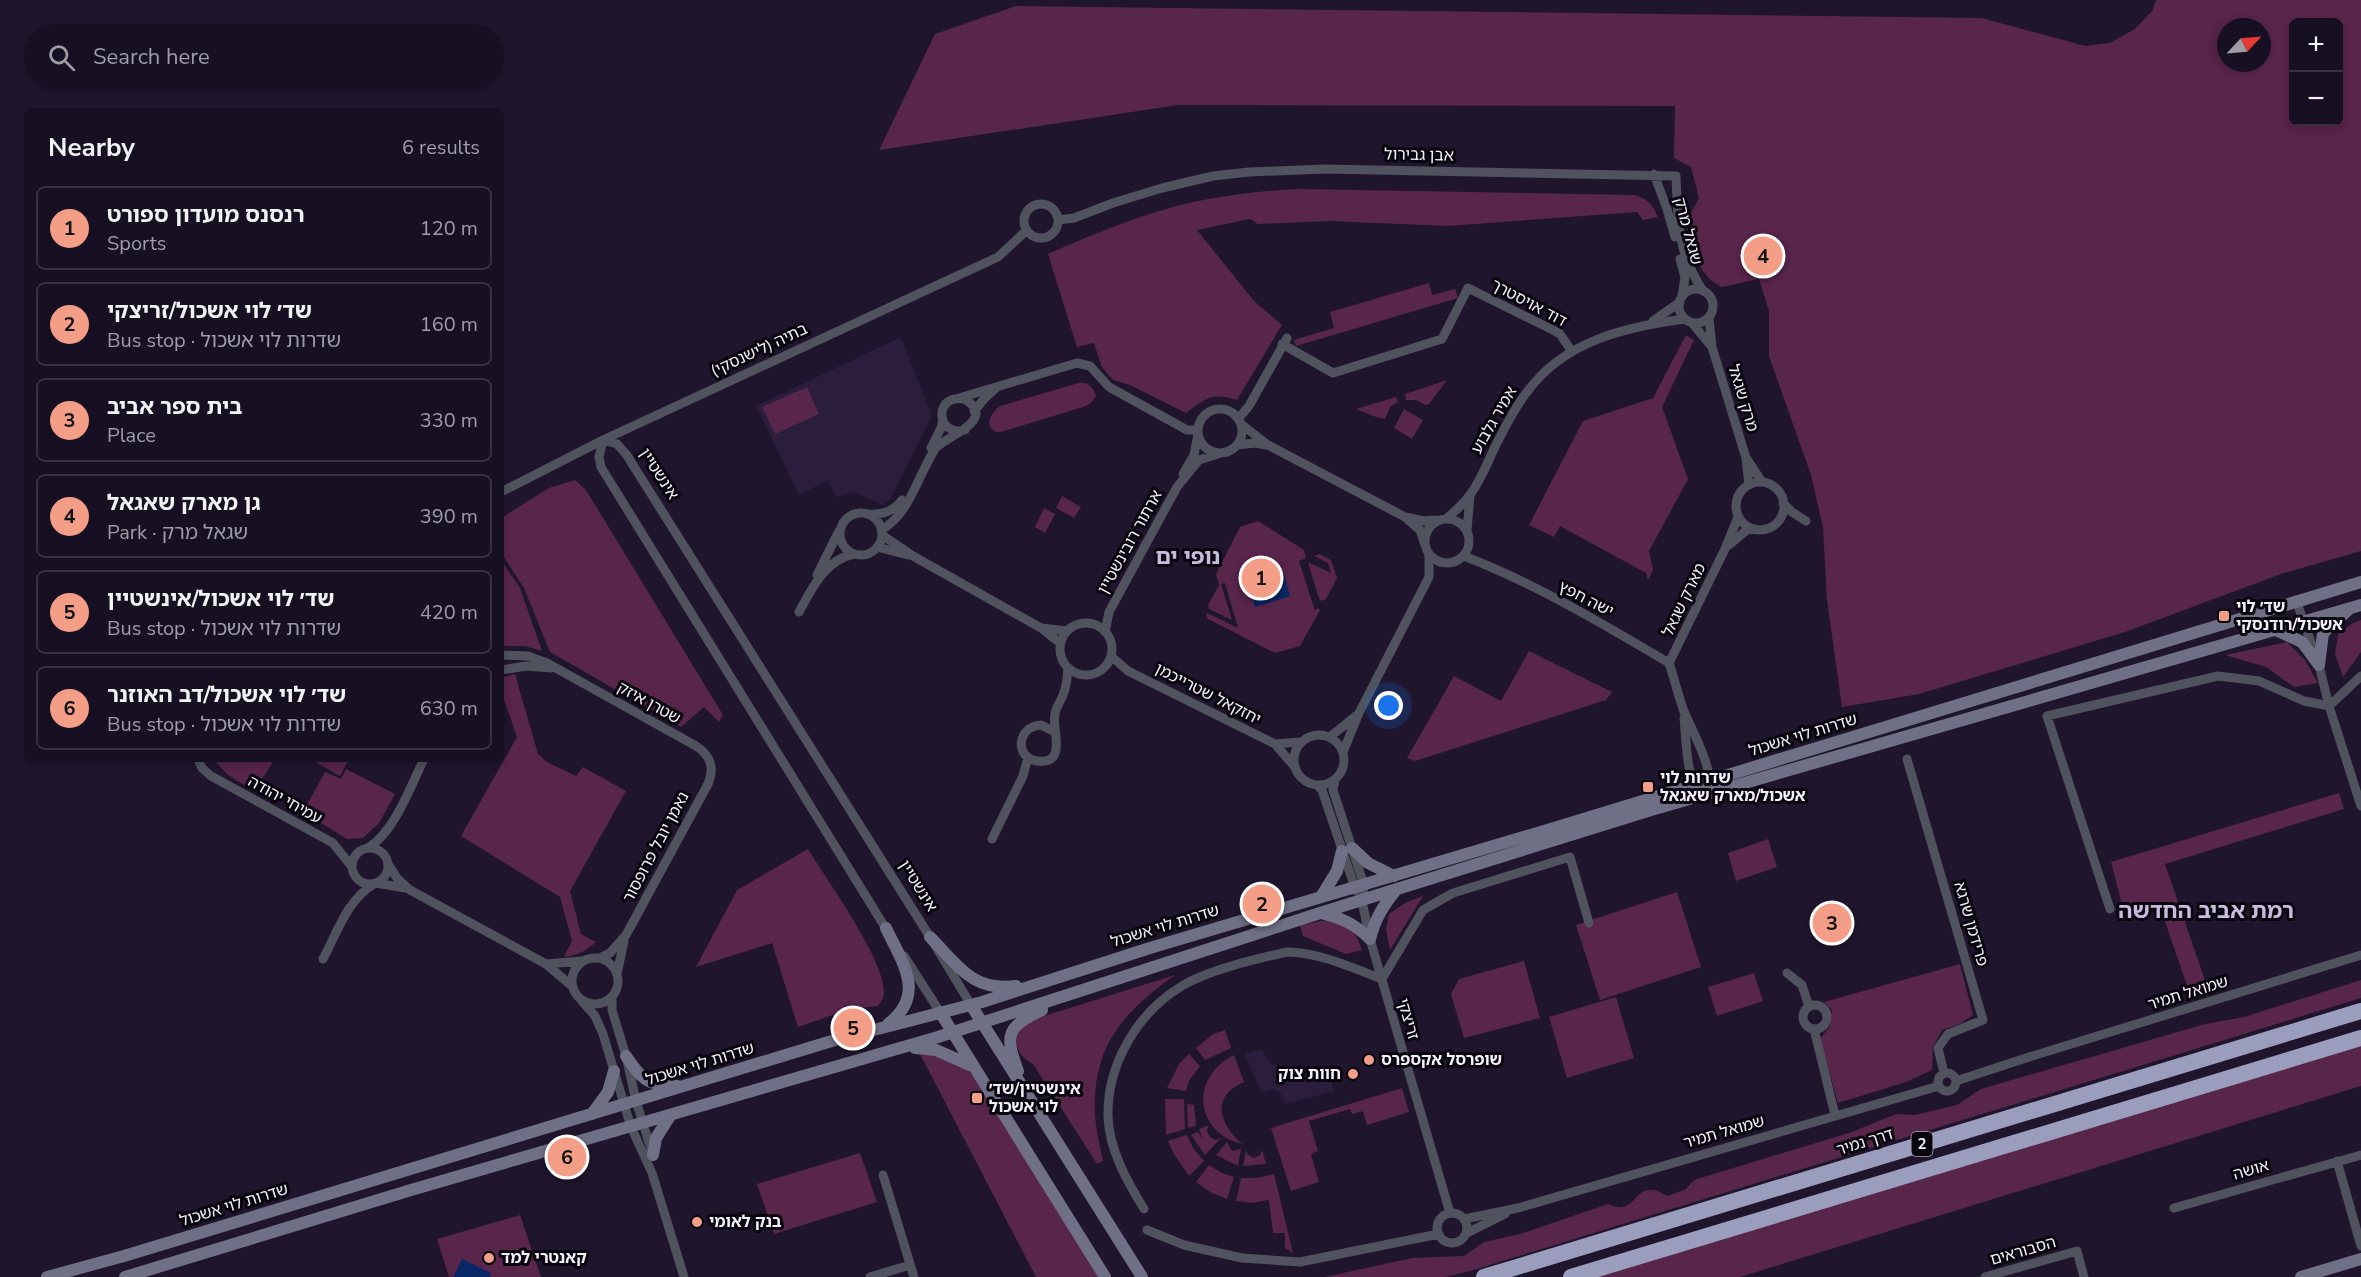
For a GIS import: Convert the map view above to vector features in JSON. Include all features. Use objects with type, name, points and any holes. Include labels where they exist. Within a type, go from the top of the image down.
[{"type":"highway","name":"דרך נמיר","points":[[1484,1277],[2361,1011]]},
{"type":"highway","name":"2","points":[[1571,1277],[2361,1038]]},
{"type":"street","name":"אבן גבירול","points":[[1058,220],[1074,218],[1122,200],[1213,176],[1302,169],[1676,176]]},
{"type":"street","name":"שגאל מרק","points":[[1654,174],[1667,209],[1685,277],[1681,299]]},
{"type":"street","name":"שגאל מרק","points":[[1676,176],[1682,244],[1686,260],[1703,291]]},
{"type":"street","points":[[1038,204],[1049,206],[1057,215],[1058,220],[1056,230],[1049,236],[1039,238],[1027,230],[1024,219],[1033,206],[1038,204]]},
{"type":"street","name":"בתיה (לישנסקי)","points":[[504,490],[603,440],[998,257],[1027,230]]},
{"type":"street","name":"דוד אויסטרך","points":[[1240,422],[1285,341],[1334,373],[1442,339],[1468,288],[1560,334],[1571,350]]},
{"type":"street","points":[[1692,290],[1703,291],[1713,301],[1713,312],[1701,323],[1688,321],[1679,308],[1681,299],[1692,290]]},
{"type":"street","name":"אמיר גלבוע","points":[[1650,323],[1681,299]]},
{"type":"street","name":"מרק שגאל","points":[[1709,318],[1712,347],[1746,458],[1749,484]]},
{"type":"street","name":"אמיר גלבוע","points":[[1467,531],[1466,520],[1470,496],[1493,449],[1527,391],[1554,362],[1571,350],[1650,323],[1688,321]]},
{"type":"street","name":"מרק שגאל","points":[[1688,321],[1712,347]]},
{"type":"street","points":[[800,612],[842,525],[850,516],[861,513],[885,513],[900,503],[937,438],[943,420],[942,410],[954,399],[1077,363],[1084,363],[1094,370],[1109,387],[1187,430],[1198,432]]},
{"type":"street","points":[[881,532],[906,504],[938,446],[966,430],[973,422],[975,411],[998,387]]},
{"type":"street","points":[[959,398],[969,402],[975,411]]},
{"type":"street","points":[[1268,445],[1255,443],[1237,445],[1221,453],[1205,447],[1198,432],[1199,424],[1206,414],[1217,409],[1229,411],[1268,445],[1405,518],[1420,530],[1429,555],[1429,577],[1359,713],[1343,752]]},
{"type":"street","points":[[943,420],[950,429],[966,430]]},
{"type":"street","points":[[1237,445],[1242,435],[1240,422]]},
{"type":"street","name":"ארתור רובינשטיין","points":[[1105,632],[1109,612],[1194,455],[1198,432]]},
{"type":"street","points":[[603,440],[599,457],[601,467],[1105,1277]]},
{"type":"street","name":"אינשטיין","points":[[603,440],[617,444],[626,454],[1142,1277]]},
{"type":"street","name":"ארתור רובינשטיין","points":[[1177,487],[1199,460],[1221,453]]},
{"type":"street","name":"מרק שגאל","points":[[1746,458],[1762,482]]},
{"type":"street","points":[[1725,549],[1738,517],[1736,501],[1740,491],[1749,484],[1762,482],[1777,489],[1787,513]]},
{"type":"street","name":"אמיר גלבוע","points":[[1442,519],[1470,496]]},
{"type":"street","points":[[1787,513],[1806,521]]},
{"type":"street","points":[[1738,517],[1749,528],[1766,529],[1776,524],[1787,513]]},
{"type":"street","points":[[812,588],[831,564],[845,556],[864,555],[877,547],[881,532],[878,522],[867,514]]},
{"type":"street","points":[[1405,518],[1424,521],[1442,519],[1456,521],[1467,531],[1469,544],[1464,556],[1429,577]]},
{"type":"street","points":[[1425,545],[1427,530],[1442,519]]},
{"type":"street","points":[[842,525],[842,542],[854,554]]},
{"type":"street","points":[[1725,549],[1749,528]]},
{"type":"street","points":[[881,532],[913,556],[1041,628],[1060,644]]},
{"type":"street","name":"ישה חפץ","points":[[1469,544],[1487,565]]},
{"type":"street","points":[[877,547],[913,556]]},
{"type":"street","name":"מארק שגאל","points":[[1669,663],[1725,549]]},
{"type":"street","points":[[1429,555],[1438,562],[1448,564]]},
{"type":"street","name":"ישה חפץ","points":[[1464,556],[1487,565],[1614,631],[1669,663]]},
{"type":"street","name":"שדרות לוי אשכול","points":[[47,1277],[124,1256],[835,1040],[970,1005],[2361,582]]},
{"type":"street","points":[[2296,600],[2319,665],[2329,706],[2361,806]]},
{"type":"street","points":[[2319,665],[2323,633],[2355,607]]},
{"type":"street","name":"שדרות לוי אשכול","points":[[125,1277],[411,1190],[982,1023],[1320,913],[1652,810],[1707,796],[2355,607]]},
{"type":"street","name":"ארתור רובינשטיין","points":[[1095,625],[1109,612]]},
{"type":"street","points":[[1041,628],[1067,631],[1083,623],[1095,625],[1105,632],[1110,640],[1111,656],[1101,671],[1092,675],[1081,675],[1068,669],[1060,655],[1060,644],[1067,631]]},
{"type":"street","points":[[2276,630],[2302,642],[2319,665]]},
{"type":"street","name":"שטרן איזק","points":[[504,655],[528,656],[559,670],[696,746],[709,758],[711,773]]},
{"type":"street","name":"יחזקאל שטרייכמן","points":[[1111,656],[1128,671],[1275,744],[1294,766]]},
{"type":"street","points":[[1669,663],[1710,781],[1707,796],[1694,785],[1688,756],[1683,708]]},
{"type":"street","name":"שטרן איזק","points":[[504,670],[526,666],[559,670]]},
{"type":"street","points":[[1054,714],[1041,724],[1030,727],[1022,736],[1022,747],[1033,759],[1049,759],[1057,749],[1058,743],[1053,731],[1054,714],[1065,691],[1068,669]]},
{"type":"street","name":"יחזקאל שטרייכמן","points":[[1101,671],[1128,671]]},
{"type":"street","points":[[1065,691],[1081,675]]},
{"type":"street","points":[[2110,909],[2047,716],[2218,676],[2259,681],[2304,700],[2329,706]]},
{"type":"street","points":[[2329,706],[2361,676]]},
{"type":"street","points":[[1330,737],[1359,713]]},
{"type":"street","points":[[1041,724],[1053,731]]},
{"type":"street","points":[[1362,901],[1347,849],[1333,790],[1335,780],[1344,764],[1343,752],[1338,743],[1330,737],[1314,735],[1301,741],[1293,755],[1294,766],[1303,780],[1322,790],[1347,849],[1394,876]]},
{"type":"street","name":"יחזקאל שטרייכמן","points":[[1275,744],[1301,741]]},
{"type":"street","points":[[992,839],[1033,759]]},
{"type":"street","name":"פרידמן שרגא","points":[[1907,759],[1983,1020],[1948,1034],[1938,1048],[1944,1073]]},
{"type":"street","name":"עמיחי יהודה","points":[[199,762],[211,776],[333,843],[365,848]]},
{"type":"street","points":[[352,903],[354,858],[376,842],[390,825],[422,762]]},
{"type":"street","name":"נאמן יובל פרופסור","points":[[600,958],[610,953],[626,935],[708,784],[711,773]]},
{"type":"street","points":[[1318,786],[1335,780]]},
{"type":"street","points":[[323,959],[352,903],[362,892],[386,874],[386,843],[390,825]]},
{"type":"street","name":"עמיחי יהודה","points":[[333,843],[353,871]]},
{"type":"street","points":[[365,848],[380,850],[397,878],[410,890],[546,964],[573,987],[596,1016],[614,1071],[630,1103],[684,1277]]},
{"type":"street","points":[[1321,897],[1347,849]]},
{"type":"street","points":[[1144,1209],[1124,1177],[1113,1146],[1108,1116],[1112,1083],[1122,1051],[1134,1032],[1156,1006],[1181,987],[1209,974],[1273,955],[1298,952],[1355,968],[1382,979],[1423,910],[1453,893],[1570,857],[1589,923]]},
{"type":"street","points":[[353,871],[363,883],[410,890]]},
{"type":"street","points":[[1320,913],[1341,918],[1357,926],[1370,939],[1375,921],[1396,890]]},
{"type":"street","name":"זריצקי","points":[[1362,901],[1370,939],[1450,1213]]},
{"type":"street","points":[[880,1029],[899,1015],[909,999],[909,985],[886,928]]},
{"type":"street","name":"נאמן יובל פרופסור","points":[[617,974],[626,935]]},
{"type":"street","points":[[930,937],[973,980],[982,984],[1008,987],[1044,981]]},
{"type":"street","name":"שמואל תמיר","points":[[1956,1081],[2361,955]]},
{"type":"street","points":[[546,964],[600,958],[611,964],[617,974],[618,986],[612,998],[612,1010],[626,1056],[630,1103]]},
{"type":"street","points":[[573,987],[575,969],[585,960]]},
{"type":"street","points":[[1787,973],[1802,985],[1809,1007]]},
{"type":"street","points":[[1031,1100],[1013,1056],[1011,1045],[1013,1030],[1019,1022],[1083,990]]},
{"type":"street","points":[[582,1001],[594,1005],[612,998]]},
{"type":"street","points":[[1809,1007],[1821,1007],[1827,1017],[1822,1027],[1814,1029],[1807,1026],[1803,1020],[1804,1013],[1809,1007]]},
{"type":"street","points":[[1814,1029],[1835,1115]]},
{"type":"street","points":[[896,1049],[930,1047],[965,1062],[977,1071]]},
{"type":"street","points":[[626,1056],[640,1077],[649,1082],[684,1087]]},
{"type":"street","points":[[592,1114],[608,1092],[614,1071]]},
{"type":"street","points":[[1944,1073],[1952,1074],[1956,1081],[1954,1087],[1949,1091],[1939,1086],[1939,1077],[1944,1073]]},
{"type":"street","name":"שמואל תמיר","points":[[1464,1219],[1518,1208],[1939,1086]]},
{"type":"street","points":[[652,1173],[656,1138],[670,1116]]},
{"type":"street","points":[[637,1125],[653,1155]]},
{"type":"street","name":"אושה","points":[[2174,1208],[2361,1155]]},
{"type":"street","points":[[2337,1161],[2361,1246]]},
{"type":"street","points":[[883,1175],[914,1277]]},
{"type":"street","name":"שמואל תמיר","points":[[1467,1233],[1518,1208]]},
{"type":"street","points":[[1450,1213],[1458,1214],[1464,1219],[1467,1233],[1456,1243],[1446,1241],[1438,1234],[1439,1221],[1450,1213]]},
{"type":"street","points":[[1148,1230],[1184,1245],[1242,1258],[1300,1262],[1438,1234]]},
{"type":"street","name":"הסבוראים","points":[[1985,1277],[2077,1251],[2084,1277]]},
{"type":"street","points":[[2307,1276],[2361,1259]]},
{"type":"street","points":[[870,1277],[910,1265]]},
{"type":"shaded area","points":[[2156,0],[2361,0],[2361,551],[2281,574],[2125,632],[1919,694],[1842,707],[1827,600],[1823,527],[1811,475],[1769,356],[1769,311],[1759,279],[1722,287],[1707,276],[1697,260],[1686,223],[1699,198],[1691,167],[1674,158],[1675,106],[1178,105],[879,150],[935,34],[1016,6],[1982,18],[2085,46],[2110,43],[2135,29],[2152,11]]},
{"type":"shaded area","points":[[1300,189],[1634,195],[1649,203],[1658,217],[1643,220],[1637,212],[1448,226],[1329,221],[1258,224],[1250,219],[1197,230],[1254,301],[1282,325],[1237,400],[1221,397],[1210,398],[1186,413],[1130,385],[1113,380],[1102,367],[1094,343],[1077,347],[1048,254],[1125,222],[1173,207],[1236,195]]},
{"type":"shaded area","points":[[1429,283],[1432,295],[1455,289],[1458,298],[1296,346],[1294,340],[1334,328],[1330,312]]},
{"type":"shaded area","points":[[1686,335],[1694,340],[1662,407],[1688,479],[1649,551],[1653,570],[1648,580],[1646,573],[1560,526],[1554,537],[1529,525],[1583,421],[1653,398]]},
{"type":"shaded area","points":[[901,337],[931,413],[930,420],[890,500],[882,505],[855,492],[836,497],[828,480],[799,495],[756,406]]},
{"type":"shaded area","points":[[1447,380],[1429,404],[1406,400],[1405,394]]},
{"type":"shaded area","points":[[1079,383],[1090,386],[1096,396],[1086,406],[1001,432],[996,432],[990,426],[991,415],[1000,406]]},
{"type":"shaded area","points":[[807,387],[819,414],[775,434],[762,407]]},
{"type":"shaded area","points":[[1396,397],[1398,402],[1390,407],[1385,419],[1356,409]]},
{"type":"shaded area","points":[[1404,409],[1423,420],[1412,439],[1394,428]]},
{"type":"shaded area","points":[[575,480],[586,490],[723,715],[719,722],[704,707],[681,727],[550,652],[524,588],[504,558],[504,516],[549,488]]},
{"type":"shaded area","points":[[1062,496],[1081,507],[1074,518],[1056,508]]},
{"type":"shaded area","points":[[1044,508],[1055,514],[1045,533],[1035,527]]},
{"type":"shaded area","points":[[1258,521],[1304,550],[1306,558],[1299,561],[1315,611],[1317,608],[1320,610],[1300,646],[1275,653],[1208,619],[1206,614],[1238,628],[1225,583],[1221,584],[1232,620],[1209,609],[1208,605],[1219,585],[1216,574],[1240,527]]},
{"type":"shaded area","points":[[1319,554],[1331,560],[1337,578],[1326,599],[1322,601],[1319,599],[1308,562],[1331,573],[1328,563],[1314,556]]},
{"type":"shaded area","points":[[504,564],[520,588],[542,651],[525,646],[504,646]]},
{"type":"shaded area","points":[[2361,620],[2361,652],[2343,677],[2335,654],[2338,634]]},
{"type":"shaded area","points":[[2287,642],[2305,660],[2318,683],[2294,687],[2266,667],[2225,655]]},
{"type":"shaded area","points":[[1529,651],[1612,692],[1606,700],[1415,761],[1407,758],[1454,676],[1501,701]]},
{"type":"shaded area","points":[[515,674],[538,754],[547,762],[576,776],[583,767],[626,791],[570,891],[581,934],[596,942],[582,952],[569,956],[564,957],[572,941],[560,897],[461,836],[517,737],[504,700],[504,677]]},
{"type":"shaded area","points":[[216,762],[273,762],[254,791],[228,775]]},
{"type":"shaded area","points":[[315,762],[347,762],[340,776]]},
{"type":"shaded area","points":[[346,769],[395,794],[379,823],[363,838],[347,839],[303,812],[325,772],[341,779]]},
{"type":"shaded area","points":[[2339,793],[2344,809],[2165,864],[2209,992],[2191,997],[2159,904],[2124,913],[2111,862]]},
{"type":"shaded area","points":[[1768,839],[1777,867],[1736,881],[1728,853]]},
{"type":"shaded area","points":[[808,849],[868,946],[878,967],[883,985],[883,998],[878,1006],[851,1009],[798,1027],[772,943],[696,967],[737,890]]},
{"type":"shaded area","points":[[1677,892],[1701,967],[1600,1000],[1576,925]]},
{"type":"shaded area","points":[[1423,896],[1390,950],[1386,929],[1389,914],[1405,903]]},
{"type":"shaded area","points":[[1327,920],[1350,929],[1357,937],[1362,950],[1346,954],[1303,936],[1300,925]]},
{"type":"shaded area","points":[[1524,961],[1540,1018],[1464,1038],[1451,994],[1459,979]]},
{"type":"shaded area","points":[[1960,964],[1973,1015],[1960,1024],[1942,1030],[1933,1047],[1932,1070],[1906,1082],[1838,1103],[1820,1039],[1830,1026],[1832,1010],[1824,1002]]},
{"type":"shaded area","points":[[1754,973],[1763,1001],[1717,1016],[1708,987]]},
{"type":"shaded area","points":[[1175,975],[1140,1003],[1126,1018],[1105,1051],[1095,1091],[1095,1115],[1103,1161],[1097,1164],[1033,1064],[1018,1050],[1019,1032],[1028,1021]]},
{"type":"shaded area","points":[[2361,980],[2361,998],[1477,1269],[1446,1277],[1325,1277],[1412,1258],[1464,1256],[1484,1242],[1520,1234],[1608,1204],[1623,1207],[1644,1191],[1655,1190],[1668,1196],[1686,1189],[1694,1180],[1852,1132],[1896,1114],[1915,1115],[1957,1105],[1981,1089],[2205,1024],[2244,1017]]},
{"type":"shaded area","points":[[1616,997],[1634,1058],[1567,1078],[1549,1017]]},
{"type":"shaded area","points":[[1225,1030],[1231,1048],[1205,1060],[1196,1048],[1213,1034]]},
{"type":"shaded area","points":[[2361,1046],[2361,1086],[1740,1277],[1597,1277]]},
{"type":"shaded area","points":[[1261,1049],[1272,1065],[1276,1064],[1278,1068],[1288,1068],[1297,1077],[1328,1069],[1334,1091],[1285,1104],[1280,1092],[1275,1089],[1265,1092],[1260,1090],[1245,1054]]},
{"type":"shaded area","points":[[930,1051],[965,1068],[975,1077],[1100,1277],[1036,1277],[919,1052]]},
{"type":"shaded area","points":[[1189,1054],[1200,1066],[1189,1081],[1186,1091],[1167,1088],[1179,1064]]},
{"type":"shaded area","points":[[1234,1055],[1244,1082],[1226,1095],[1222,1103],[1222,1111],[1228,1128],[1242,1144],[1226,1138],[1214,1128],[1207,1116],[1204,1103],[1205,1090],[1210,1076]]},
{"type":"shaded area","points":[[1402,1088],[1409,1112],[1367,1125],[1363,1111],[1352,1114],[1350,1109],[1309,1121],[1318,1151],[1311,1154],[1319,1182],[1291,1191],[1271,1128]]},
{"type":"shaded area","points":[[1165,1099],[1184,1099],[1185,1129],[1166,1135]]},
{"type":"shaded area","points":[[1187,1104],[1194,1105],[1196,1126],[1188,1128]]},
{"type":"shaded area","points":[[1209,1125],[1207,1131],[1210,1137],[1216,1140],[1221,1138],[1205,1155],[1191,1135],[1198,1132],[1203,1140],[1199,1129]]},
{"type":"shaded area","points":[[1187,1135],[1193,1148],[1204,1161],[1189,1176],[1168,1141]]},
{"type":"shaded area","points":[[1227,1142],[1232,1151],[1241,1149],[1238,1166],[1216,1155]]},
{"type":"shaded area","points":[[1246,1150],[1248,1155],[1254,1158],[1260,1155],[1262,1150],[1266,1164],[1243,1166]]},
{"type":"shaded area","points":[[860,1153],[877,1202],[774,1234],[757,1184]]},
{"type":"shaded area","points":[[1209,1165],[1234,1177],[1227,1199],[1210,1192],[1196,1182]]},
{"type":"shaded area","points":[[1274,1174],[1293,1253],[1285,1248],[1285,1233],[1273,1233],[1269,1200],[1252,1203],[1236,1201],[1241,1178],[1257,1178]]},
{"type":"shaded area","name":"קאנטרי למד","points":[[520,1215],[541,1277],[449,1277],[437,1239]]},
{"type":"water","points":[[1283,572],[1290,596],[1255,607],[1249,587],[1273,580],[1272,575]]},
{"type":"water","points":[[462,1259],[491,1273],[490,1277],[453,1277]]},
{"type":"place","name":"גן מארק שאגאל","points":[[1763,256]]},
{"type":"place","name":"רנסנס מועדון ספורט","points":[[1261,578]]},
{"type":"place","name":"שד׳ לוי אשכול/רודנסקי","points":[[2224,616]]},
{"type":"place","name":"שדרות לוי אשכול/מארק שאגאל","points":[[1648,787]]},
{"type":"place","name":"שד׳ לוי אשכול/זריצקי","points":[[1262,904]]},
{"type":"place","name":"בית ספר אביב","points":[[1832,923]]},
{"type":"place","name":"שד׳ לוי אשכול/אינשטיין","points":[[853,1028]]},
{"type":"place","name":"שופרסל אקספרס","points":[[1369,1060]]},
{"type":"place","name":"חוות צוק","points":[[1353,1074]]},
{"type":"place","name":"אינשטיין/שד׳ לוי אשכול","points":[[977,1098]]},
{"type":"place","name":"שד׳ לוי אשכול/דב האוזנר","points":[[567,1157]]},
{"type":"place","name":"בנק לאומי","points":[[697,1222]]},
{"type":"place","name":"קאנטרי למד","points":[[489,1258]]},
{"type":"district","name":"נופי ים","points":[[1188,557]]},
{"type":"district","name":"רמת אביב החדשה","points":[[2206,911]]}]
